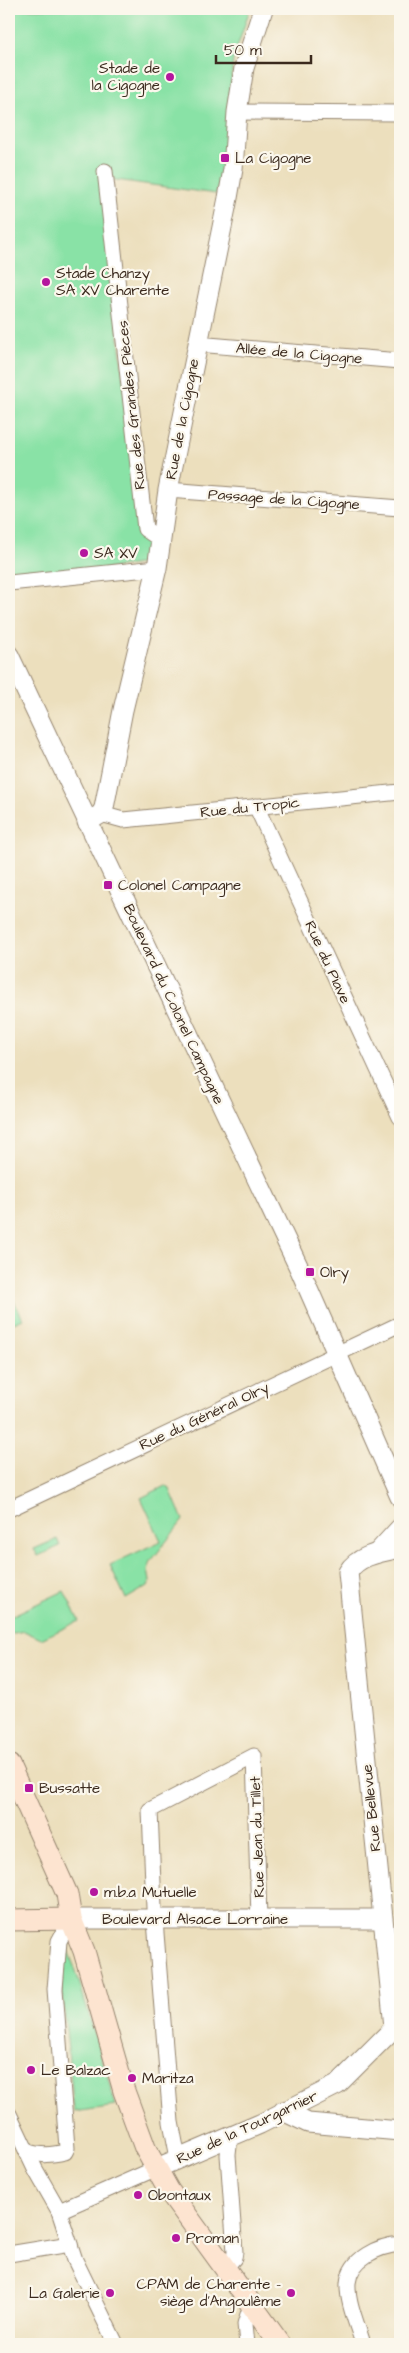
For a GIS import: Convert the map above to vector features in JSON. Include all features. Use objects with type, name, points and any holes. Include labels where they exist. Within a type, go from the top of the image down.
[{"type":"main road","points":[[9,1765],[67,1894],[71,1919],[84,1951],[137,2130],[148,2156],[157,2168],[169,2191],[280,2344]]},
{"type":"main road","name":"Boulevard Alsace Lorraine","points":[[9,1920],[71,1919]]},
{"type":"street","name":"Rue de la Cigogne","points":[[94,818],[104,808],[123,710],[157,568],[168,490],[233,169],[237,112],[244,68],[263,9]]},
{"type":"street","points":[[237,112],[400,113]]},
{"type":"street","name":"Rue des Grandes Pièces","points":[[105,171],[145,529],[161,540]]},
{"type":"street","name":"Allée de la Cigogne","points":[[197,344],[400,361]]},
{"type":"street","name":"Passage de la Cigogne","points":[[168,490],[400,508]]},
{"type":"street","points":[[9,583],[157,568]]},
{"type":"street","name":"Boulevard du Colonel Campagne","points":[[9,655],[94,818],[398,1492],[400,1512]]},
{"type":"street","name":"Rue du Tropic","points":[[94,818],[123,820],[400,792]]},
{"type":"street","name":"Rue du Piave","points":[[256,806],[400,1117]]},
{"type":"street","name":"Rue du Général Olry","points":[[9,1509],[400,1324]]},
{"type":"street","points":[[378,1553],[400,1528]]},
{"type":"street","points":[[378,1553],[400,1548]]},
{"type":"street","name":"Rue Bellevue","points":[[378,1553],[353,1565],[348,1572],[382,1919],[397,2025]]},
{"type":"street","name":"Rue Jean du Tillet","points":[[156,1918],[150,1810],[254,1756],[259,1918]]},
{"type":"street","points":[[156,1918],[172,2122],[178,2158]]},
{"type":"street","points":[[27,2152],[51,2155],[65,2152],[67,2148],[55,1974],[58,1941],[71,1919]]},
{"type":"street","name":"Boulevard Alsace Lorraine","points":[[71,1919],[382,1919]]},
{"type":"street","name":"Rue de la Tourgarnier","points":[[157,2168],[260,2124],[282,2111],[337,2085],[397,2025]]},
{"type":"street","points":[[282,2111],[308,2123]]},
{"type":"street","points":[[9,2114],[59,2211],[90,2295],[116,2344]]},
{"type":"street","points":[[260,2124],[308,2123],[400,2131]]},
{"type":"street","points":[[225,2268],[234,2258],[235,2252],[228,2155],[230,2136]]},
{"type":"street","points":[[59,2211],[157,2168]]},
{"type":"street","points":[[9,2254],[58,2248],[70,2244]]},
{"type":"street","points":[[363,2344],[350,2296],[348,2284],[351,2273],[362,2258],[375,2250],[385,2245],[400,2244]]},
{"type":"street","points":[[247,2344],[245,2324],[251,2305]]},
{"type":"green space","points":[[9,9],[250,9],[233,60],[223,173],[216,194],[102,178],[139,529],[155,543],[151,562],[72,575],[9,573]]},
{"type":"green space","points":[[9,1278],[14,1288],[9,1291]]},
{"type":"green space","points":[[9,1291],[23,1319],[9,1325]]},
{"type":"green space","points":[[165,1486],[169,1487],[183,1520],[151,1561],[148,1570],[150,1581],[148,1586],[126,1599],[110,1565],[161,1541],[141,1498]]},
{"type":"green space","points":[[57,1539],[60,1546],[38,1556],[34,1549]]},
{"type":"green space","points":[[64,1591],[79,1621],[41,1639],[24,1631],[9,1634],[9,1617]]},
{"type":"green space","points":[[66,1946],[76,1971],[116,2106],[74,2112],[61,1978]]},
{"type":"place","name":"Stade de la Cigogne","points":[[170,77]]},
{"type":"place","name":"La Cigogne","points":[[225,158]]},
{"type":"place","name":"Stade Chanzy SA XV Charente","points":[[46,282]]},
{"type":"place","name":"SA XV","points":[[84,553]]},
{"type":"place","name":"Colonel Campagne","points":[[108,885]]},
{"type":"place","name":"Olry","points":[[310,1272]]},
{"type":"place","name":"Bussatte","points":[[29,1788]]},
{"type":"place","name":"m.b.a Mutuelle","points":[[94,1892]]},
{"type":"place","name":"Le Balzac","points":[[31,2070]]},
{"type":"place","name":"Maritza","points":[[132,2078]]},
{"type":"place","name":"Obontaux","points":[[138,2195]]},
{"type":"place","name":"Proman","points":[[176,2238]]},
{"type":"place","name":"La Galerie","points":[[110,2293]]},
{"type":"place","name":"CPAM de Charente - siège d'Angoulême","points":[[291,2293]]}]
